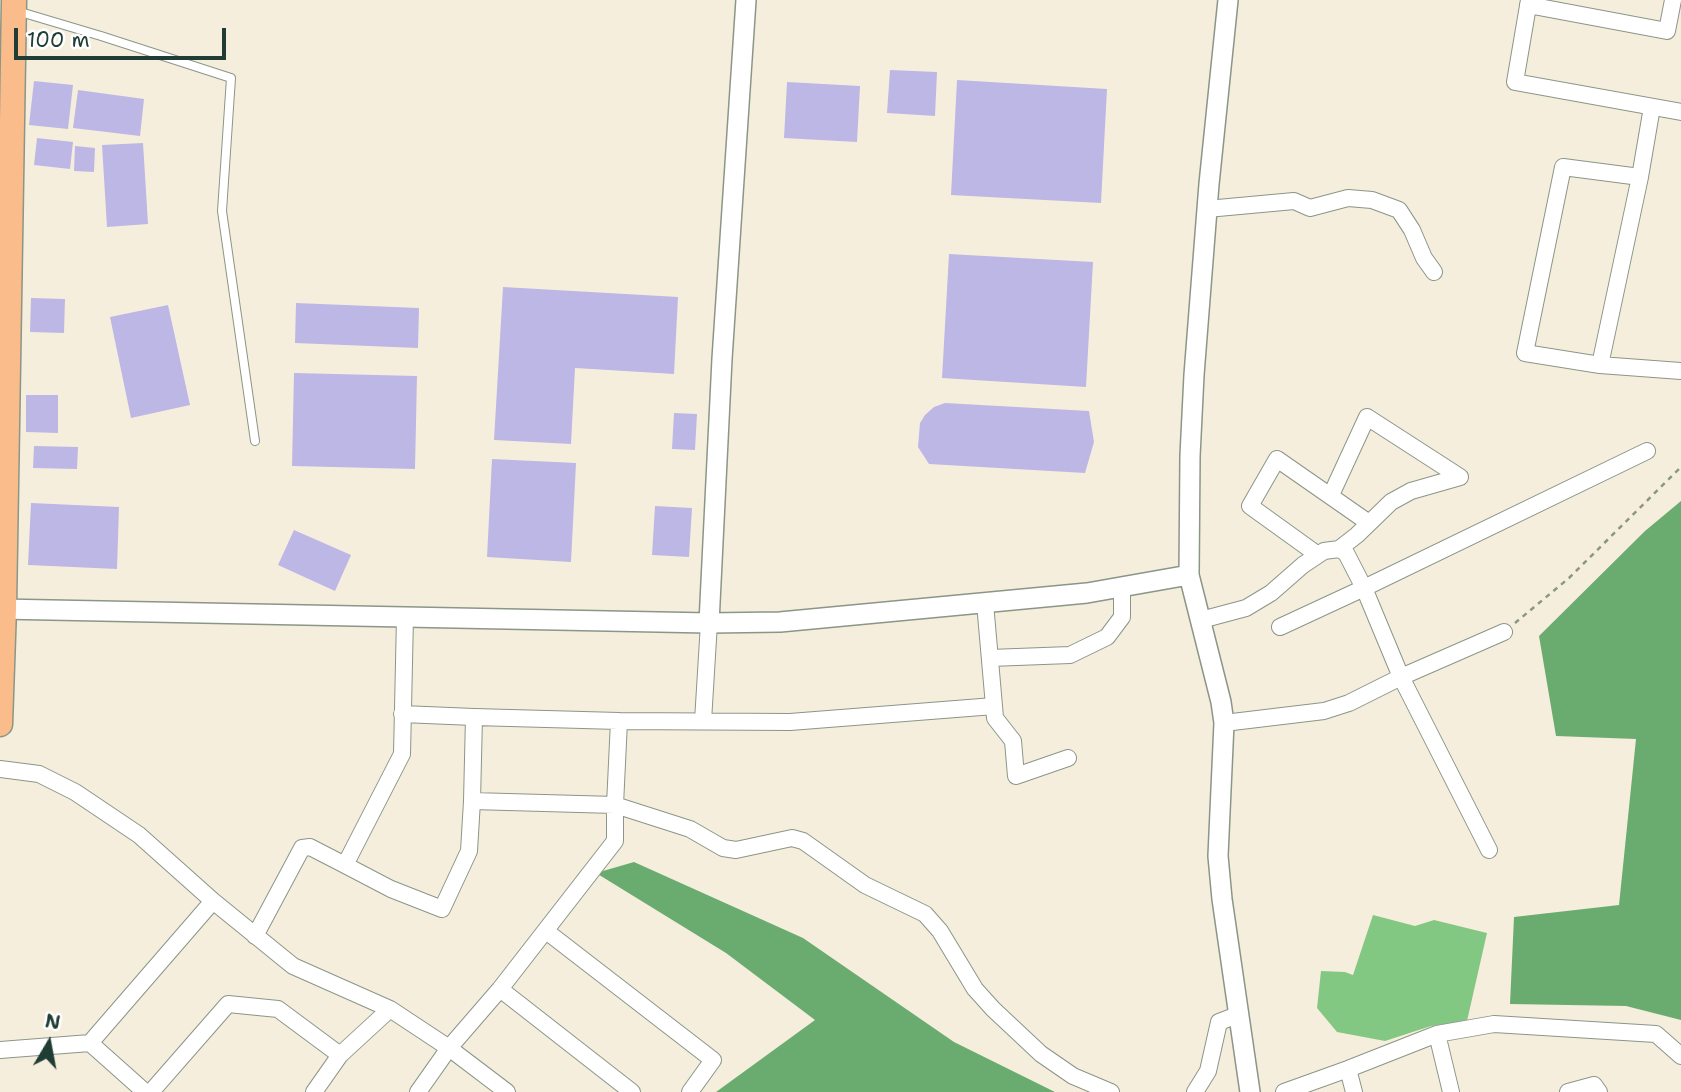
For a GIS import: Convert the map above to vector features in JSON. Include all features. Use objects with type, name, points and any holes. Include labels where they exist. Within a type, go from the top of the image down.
[{"type":"highway","points":[[0,724],[14,5]]},
{"type":"street","points":[[704,721],[722,359],[746,0]]},
{"type":"street","points":[[1228,0],[1194,375],[1189,575],[1224,723],[1218,856],[1251,1092]]},
{"type":"street","points":[[1673,0],[1667,31],[1528,2],[1515,82],[1681,112]]},
{"type":"street","points":[[1600,365],[1652,107]]},
{"type":"street","points":[[1640,177],[1563,167],[1525,353],[1600,365],[1681,371]]},
{"type":"street","points":[[1207,209],[1294,201],[1310,208],[1348,198],[1372,200],[1399,210],[1434,272]]},
{"type":"street","points":[[1200,620],[1246,608],[1271,593],[1324,551],[1339,549],[1357,536],[1391,502],[1411,491],[1460,477],[1367,417],[1331,495]]},
{"type":"street","points":[[1280,627],[1647,451]]},
{"type":"street","points":[[1318,555],[1250,506],[1277,459],[1369,523]]},
{"type":"street","points":[[1339,549],[1346,553],[1364,588],[1401,677],[1489,850]]},
{"type":"street","points":[[2,608],[709,624],[780,622],[1087,593],[1189,575]]},
{"type":"street","points":[[990,658],[1070,655],[1107,637],[1122,618],[1122,587]]},
{"type":"street","points":[[985,603],[995,718],[1013,741],[1016,775],[1068,758]]},
{"type":"street","points":[[345,864],[402,754],[405,617]]},
{"type":"street","points":[[1224,723],[1324,711],[1349,703],[1504,632]]},
{"type":"street","points":[[402,714],[619,721],[790,722],[994,706]]},
{"type":"street","points":[[255,936],[302,848],[310,847],[391,889],[442,909],[468,851],[474,718]]},
{"type":"street","points":[[418,1092],[449,1048],[500,989],[615,841],[619,721]]},
{"type":"street","points":[[0,769],[39,774],[75,792],[139,835],[213,901],[293,965],[390,1009],[449,1048],[507,1092]]},
{"type":"street","points":[[472,801],[615,805],[690,829],[723,848],[736,850],[792,838],[803,841],[865,885],[926,914],[940,931],[975,989],[993,1009],[1041,1054],[1073,1076],[1111,1092]]},
{"type":"street","points":[[0,1049],[90,1043],[213,901]]},
{"type":"street","points":[[546,931],[712,1060],[690,1092]]},
{"type":"street","points":[[500,989],[632,1092]]},
{"type":"street","points":[[151,1092],[229,1004],[278,1009],[340,1055]]},
{"type":"street","points":[[314,1092],[340,1055],[390,1009]]},
{"type":"street","points":[[1195,1092],[1208,1071],[1219,1022],[1240,1014]]},
{"type":"street","points":[[1284,1092],[1437,1034],[1494,1024],[1656,1034],[1681,1056]]},
{"type":"street","points":[[1437,1034],[1451,1092]]},
{"type":"street","points":[[90,1043],[145,1092]]},
{"type":"street","points":[[1348,1069],[1354,1092]]},
{"type":"street","points":[[1568,1092],[1594,1085],[1599,1092]]},
{"type":"lane","points":[[14,5],[231,78],[222,211],[255,441]]},
{"type":"path","points":[[1504,632],[1569,578],[1681,467]]},
{"type":"green space","points":[[1681,501],[1681,1020],[1626,1006],[1510,1004],[1514,917],[1619,905],[1636,739],[1556,736],[1539,636],[1645,531]]},
{"type":"green space","points":[[634,862],[803,938],[954,1042],[1055,1092],[716,1092],[815,1020],[726,953],[596,873]]},
{"type":"green space","points":[[1373,915],[1415,926],[1434,920],[1487,933],[1467,1021],[1431,1026],[1385,1041],[1337,1032],[1317,1008],[1321,971],[1353,975]]},
{"type":"building","points":[[890,70],[937,72],[935,116],[887,113]]},
{"type":"building","points":[[957,80],[1107,89],[1101,203],[951,195]]},
{"type":"building","points":[[34,81],[73,85],[68,129],[29,125]]},
{"type":"building","points":[[787,82],[860,86],[857,142],[784,138]]},
{"type":"building","points":[[78,90],[144,99],[140,136],[73,128]]},
{"type":"building","points":[[37,138],[73,142],[70,169],[34,165]]},
{"type":"building","points":[[143,143],[148,224],[107,227],[102,145]]},
{"type":"building","points":[[75,146],[95,148],[94,172],[74,171]]},
{"type":"building","points":[[949,254],[1093,262],[1086,387],[942,378]]},
{"type":"building","points":[[503,287],[678,297],[674,374],[575,368],[571,444],[494,440]]},
{"type":"building","points":[[31,298],[65,299],[64,333],[30,332]]},
{"type":"building","points":[[296,303],[419,308],[418,348],[295,343]]},
{"type":"building","points":[[168,305],[190,405],[131,418],[110,317]]},
{"type":"building","points":[[294,373],[417,376],[415,469],[292,466]]},
{"type":"building","points":[[26,395],[58,395],[58,433],[26,432]]},
{"type":"building","points":[[945,403],[1089,411],[1094,442],[1085,473],[929,464],[918,447],[920,423],[934,407]]},
{"type":"building","points":[[674,413],[697,414],[695,450],[672,449]]},
{"type":"building","points":[[34,446],[78,447],[77,469],[33,468]]},
{"type":"building","points":[[492,459],[576,463],[571,562],[487,557]]},
{"type":"building","points":[[31,503],[119,507],[117,569],[28,565]]},
{"type":"building","points":[[655,506],[692,508],[689,557],[652,555]]},
{"type":"building","points":[[294,530],[351,555],[335,591],[278,565]]}]
